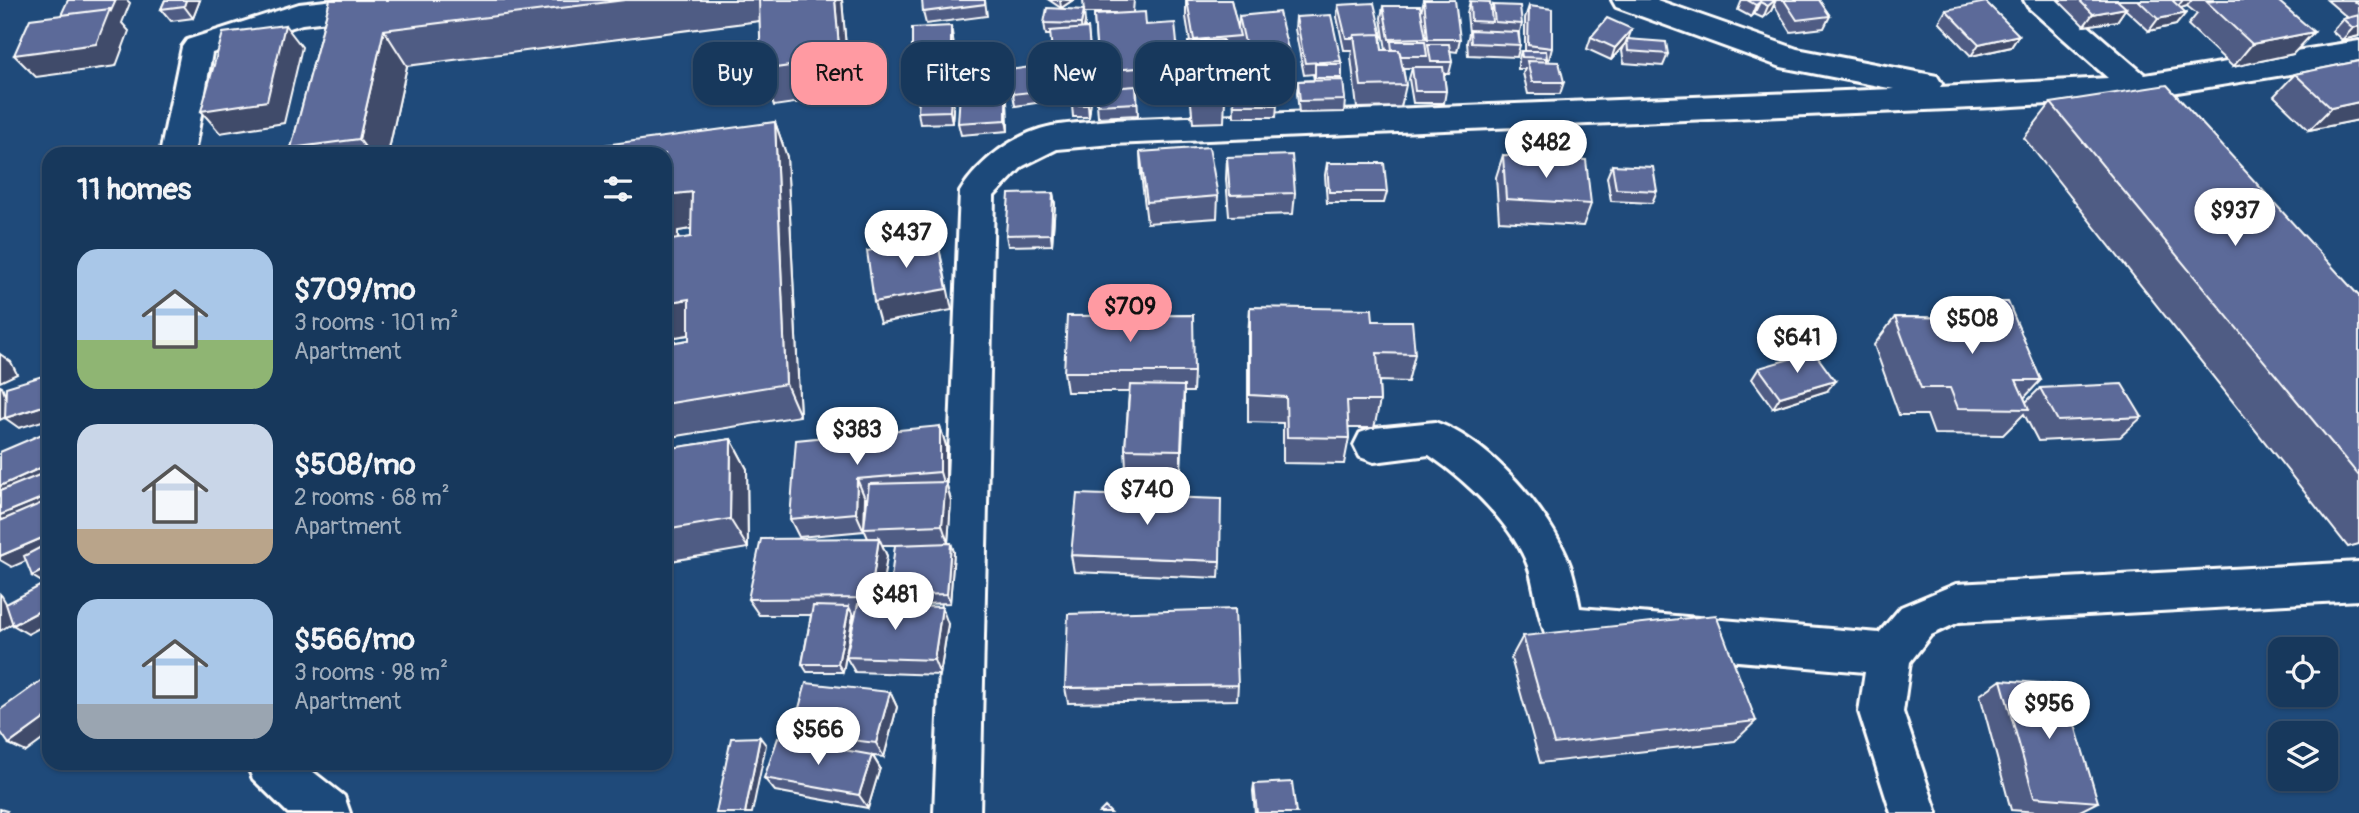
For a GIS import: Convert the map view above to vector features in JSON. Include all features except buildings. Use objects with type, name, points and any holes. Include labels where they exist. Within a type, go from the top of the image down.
[{"type":"street","points":[[178,147],[198,47],[301,7],[425,0]]},
{"type":"street","points":[[1627,0],[1792,59],[1997,96]]},
{"type":"street","points":[[2039,0],[2142,88],[2169,118]]},
{"type":"street","points":[[957,813],[977,192],[1011,157],[1051,138],[1112,132],[2142,88],[2359,52]]},
{"type":"street","points":[[1374,445],[1435,438],[1462,456],[1513,503],[1549,565],[1563,626],[1889,654]]},
{"type":"street","points":[[1914,813],[1881,712],[1889,654],[1916,621],[1956,603],[2359,581]]},
{"type":"street","points":[[276,770],[301,794],[327,813]]}]
